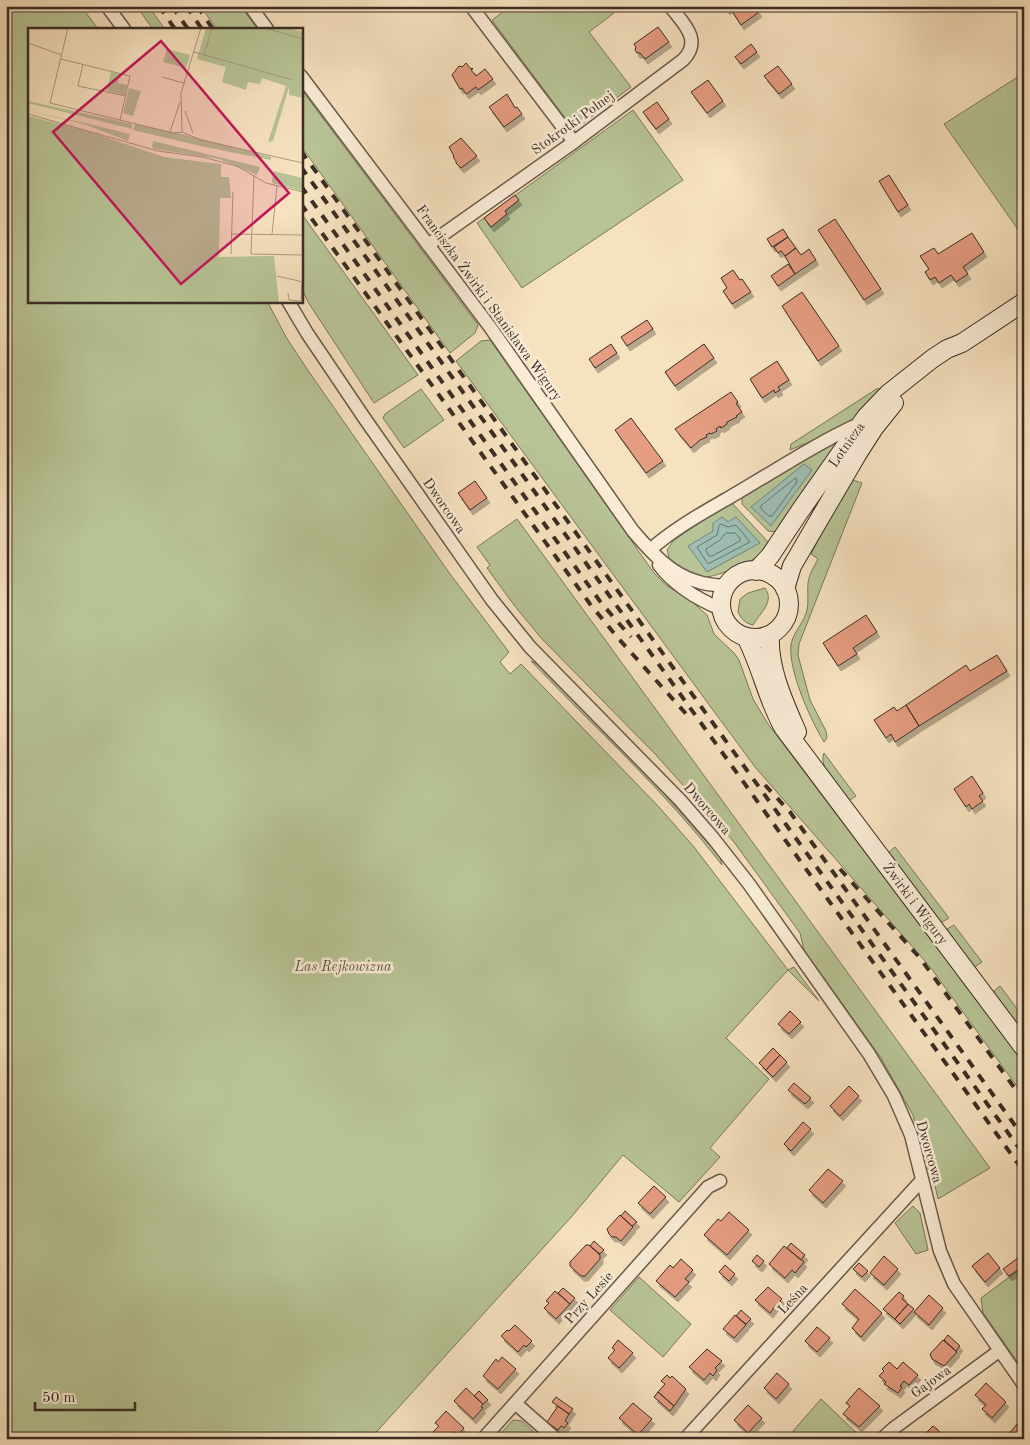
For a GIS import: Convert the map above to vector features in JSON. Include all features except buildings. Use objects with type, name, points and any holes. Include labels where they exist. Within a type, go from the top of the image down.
[{"type":"main road","name":"Lotnicza","points":[[784,589],[792,566],[874,428],[905,391],[962,343],[1024,302]]},
{"type":"main road","name":"Lotnicza","points":[[756,571],[770,556],[862,422],[899,384],[947,349],[962,343]]},
{"type":"main road","points":[[756,571],[771,575],[784,589],[788,602],[787,615],[780,626],[770,635],[758,638],[746,637],[729,627],[721,609],[722,597],[726,586],[736,576],[756,571]]},
{"type":"main road","name":"Żwirki i Wigury","points":[[770,635],[769,647],[775,674],[808,758]]},
{"type":"main road","name":"Żwirki i Wigury","points":[[746,637],[778,717],[790,737],[808,758],[1024,1048]]},
{"type":"street","points":[[108,6],[123,28]]},
{"type":"street","points":[[250,6],[266,28]]},
{"type":"street","points":[[471,6],[574,142]]},
{"type":"street","name":"Stokrotki Polnej","points":[[428,246],[574,142],[690,54],[692,46],[688,30],[670,6]]},
{"type":"street","name":"Franciszka Żwirki i Stanisława Wigury","points":[[302,77],[490,327],[633,531],[650,550]]},
{"type":"street","name":"Dworcowa","points":[[289,302],[306,333],[492,600],[530,647],[680,800],[714,838],[831,998],[882,1075],[894,1096],[911,1135],[940,1252],[954,1284],[999,1352],[1024,1385]]},
{"type":"street","points":[[650,550],[675,530],[721,501],[807,450],[862,422]]},
{"type":"street","points":[[650,550],[668,566],[686,578],[726,586]]},
{"type":"street","points":[[650,550],[665,573],[675,582],[692,595],[721,609]]},
{"type":"street","name":"Leśna","points":[[685,1439],[922,1180]]},
{"type":"street","name":"Przy Lesie","points":[[484,1439],[708,1187],[720,1181]]},
{"type":"street","name":"Gajowa","points":[[882,1439],[894,1428],[999,1352]]},
{"type":"street","points":[[515,1403],[556,1439]]},
{"type":"green space","name":"Las Rejkowizna","points":[[6,6],[81,6],[97,28],[28,28],[28,302],[268,302],[286,337],[307,369],[450,574],[509,652],[500,662],[510,674],[521,664],[658,806],[694,847],[788,970],[726,1038],[769,1079],[710,1148],[720,1157],[679,1202],[623,1155],[573,1215],[370,1439],[6,1439]]},
{"type":"green space","points":[[136,6],[148,6],[164,28],[152,28]]},
{"type":"green space","points":[[200,6],[241,6],[256,28],[216,28]]},
{"type":"green space","points":[[511,6],[623,6],[589,32],[631,87],[574,130],[492,20]]},
{"type":"green space","points":[[1024,73],[1024,238],[944,124]]},
{"type":"green space","points":[[302,90],[478,325],[475,333],[450,353],[302,147]]},
{"type":"green space","points":[[633,110],[683,180],[522,288],[477,223]]},
{"type":"green space","points":[[302,214],[418,375],[374,403],[308,302],[302,289]]},
{"type":"green space","points":[[490,340],[654,573],[666,585],[691,601],[707,615],[714,634],[739,660],[753,699],[768,724],[1024,1063],[1024,1096],[931,968],[755,767],[456,361],[481,341]]},
{"type":"green space","points":[[878,388],[879,391],[861,415],[838,430],[790,450],[791,444]]},
{"type":"green space","points":[[421,389],[444,420],[404,448],[383,418],[385,414]]},
{"type":"green space","points":[[844,436],[776,532],[768,531],[742,504],[742,496]]},
{"type":"green space","points":[[850,479],[862,483],[799,644],[798,655],[810,700],[826,731],[827,738],[824,742],[801,695],[793,668],[791,645],[807,610],[809,580],[818,559],[811,554]]},
{"type":"green space","points":[[731,502],[769,543],[759,555],[731,570],[707,577],[692,575],[670,561],[667,550],[674,540]]},
{"type":"green space","points":[[517,519],[990,1168],[938,1199],[934,1181],[926,1171],[913,1115],[881,1058],[804,950],[800,933],[734,842],[656,755],[542,639],[487,568],[490,565],[477,547]]},
{"type":"green space","points":[[765,588],[768,593],[767,603],[753,625],[748,623],[742,619],[738,612],[740,599],[748,593]]},
{"type":"green space","points":[[531,661],[539,665],[658,787],[720,857],[722,865],[677,811]]},
{"type":"green space","points":[[824,753],[856,796],[850,800],[847,800],[827,771],[823,759]]},
{"type":"green space","points":[[895,847],[949,918],[939,922],[889,857],[889,852]]},
{"type":"green space","points":[[954,925],[982,962],[975,967],[971,965],[947,933],[947,929]]},
{"type":"green space","points":[[794,967],[819,1001],[788,970]]},
{"type":"green space","points":[[1000,986],[1024,1018],[1024,1035],[994,996],[994,991]]},
{"type":"green space","points":[[913,1206],[920,1213],[928,1250],[916,1254],[895,1223]]},
{"type":"green space","points":[[1024,1266],[1024,1371],[983,1313],[981,1298]]},
{"type":"green space","points":[[639,1277],[691,1324],[663,1357],[610,1310]]},
{"type":"green space","points":[[821,1399],[863,1439],[802,1439],[793,1431]]},
{"type":"green space","points":[[513,1420],[522,1421],[542,1439],[496,1439]]},
{"type":"water","points":[[804,464],[812,470],[771,526],[751,507]]},
{"type":"water","points":[[722,517],[728,522],[736,517],[760,543],[707,572],[688,546],[713,531],[713,523]]},
{"type":"railway","points":[[159,6],[174,28]]},
{"type":"railway","points":[[172,6],[187,28]]},
{"type":"railway","points":[[186,6],[201,28]]},
{"type":"railway","points":[[197,6],[212,28]]},
{"type":"railway","points":[[302,152],[1024,1155]]},
{"type":"railway","points":[[302,168],[1024,1172]]},
{"type":"railway","points":[[302,187],[602,604],[631,637]]},
{"type":"railway","points":[[302,205],[590,604],[688,716]]},
{"type":"railway","points":[[765,785],[790,812],[1024,1138]]},
{"type":"railway","points":[[840,869],[920,958],[1024,1101]]}]
